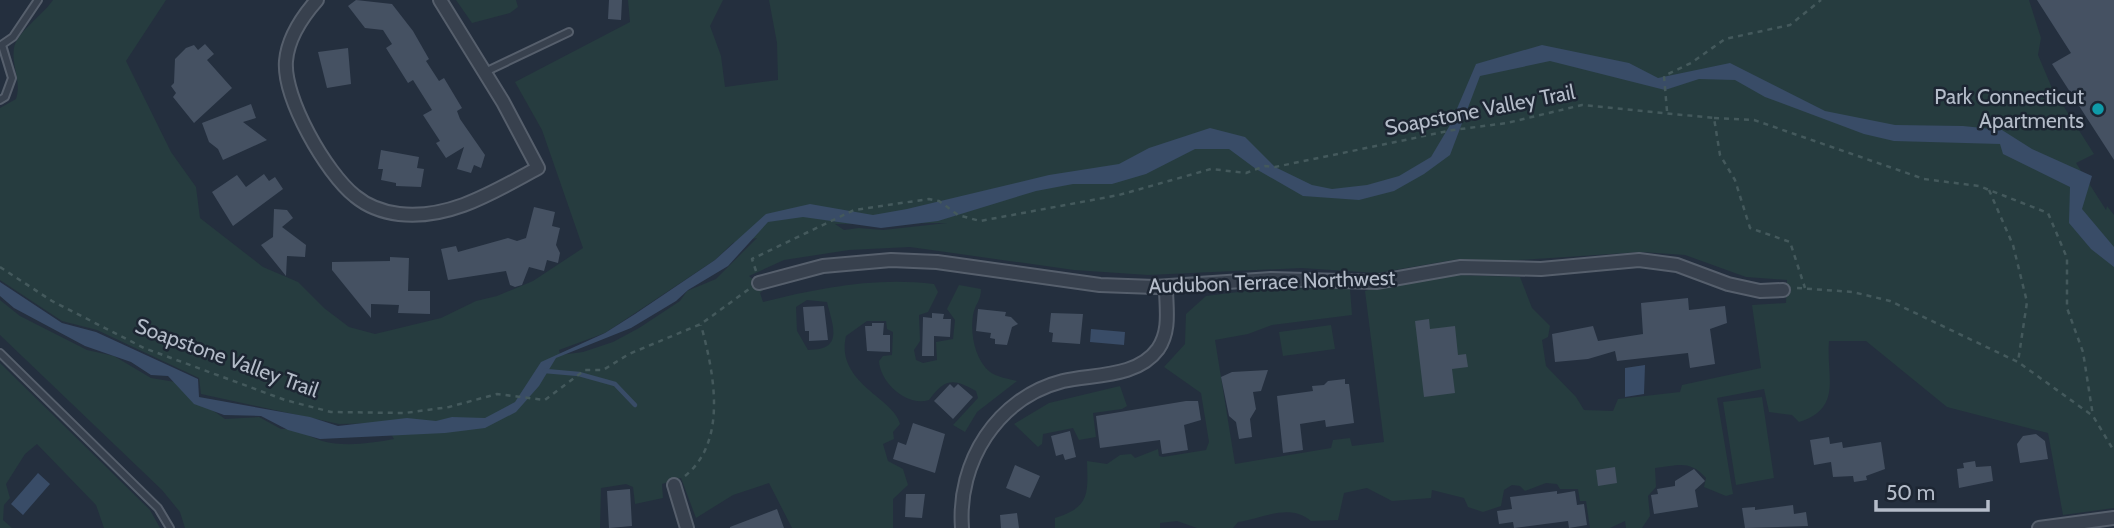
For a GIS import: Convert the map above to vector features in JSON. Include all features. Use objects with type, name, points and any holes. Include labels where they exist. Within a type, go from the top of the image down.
[{"type":"street","points":[[317,0],[290,41],[286,64],[289,91],[305,126],[344,186],[355,196],[391,213],[425,214],[472,202],[538,168],[485,72],[440,0]]},
{"type":"street","name":"Audubon Terrace Northwest","points":[[759,283],[823,267],[891,260],[937,262],[1100,285],[1166,286],[1271,279],[1376,282],[1461,267],[1541,269],[1639,260],[1677,265],[1728,284],[1760,291],[1783,290]]},
{"type":"street","points":[[961,528],[962,495],[968,470],[978,448],[995,424],[1012,407],[1043,388],[1133,367],[1151,356],[1162,342],[1167,326],[1166,286]]},
{"type":"street","points":[[674,485],[687,528]]},
{"type":"street","points":[[2039,528],[2114,517]]},
{"type":"lane","points":[[0,100],[5,97],[12,78],[1,45],[13,37],[38,0]]},
{"type":"lane","points":[[485,72],[569,32]]},
{"type":"lane","points":[[0,353],[158,508],[170,528]]},
{"type":"path","points":[[1667,112],[1664,76],[1691,63],[1725,38],[1790,25],[1821,0]]},
{"type":"path","name":"Soapstone Valley Trail","points":[[752,259],[831,220],[869,207],[929,199],[939,201],[958,215],[979,221],[1119,195],[1211,169],[1245,173],[1265,166],[1275,167],[1453,130],[1507,123],[1582,105],[1754,121],[1924,178],[1988,189],[2048,214],[2067,258],[2067,308],[2083,352],[2093,416]]},
{"type":"path","points":[[1714,118],[1720,155],[1735,180],[1750,228],[1790,242],[1804,288],[1853,292],[1889,301],[2018,362],[2093,416],[2114,451]]},
{"type":"path","points":[[1988,189],[2013,245],[2027,302],[2018,362]]},
{"type":"path","name":"Soapstone Valley Trail","points":[[0,267],[52,301],[144,348],[285,400],[331,412],[405,413],[449,407],[498,394],[545,400],[584,370],[603,370],[629,354],[701,324],[759,283]]},
{"type":"path","points":[[674,485],[695,467],[709,447],[712,386],[709,356],[701,324]]},
{"type":"green space","points":[[53,0],[166,0],[126,61],[171,152],[196,187],[200,218],[263,267],[298,282],[324,308],[349,327],[375,334],[441,318],[476,301],[497,296],[533,281],[583,248],[542,130],[515,82],[630,22],[628,0],[723,0],[710,26],[721,56],[725,87],[778,80],[777,43],[769,0],[2029,0],[2041,38],[2038,55],[2052,88],[2094,154],[2076,163],[2106,210],[2107,206],[2114,215],[2114,508],[2063,515],[2048,433],[1947,407],[1866,341],[1829,341],[1829,390],[1822,408],[1813,416],[1799,422],[1792,415],[1769,412],[1764,389],[1717,398],[1733,494],[1726,496],[1704,487],[1706,478],[1688,466],[1655,468],[1656,487],[1648,496],[1650,516],[1642,528],[1626,528],[1625,521],[1610,528],[1590,528],[1586,501],[1580,501],[1578,489],[1560,489],[1557,484],[1546,483],[1525,491],[1520,486],[1512,485],[1504,490],[1501,506],[1483,512],[1468,507],[1464,498],[1432,490],[1431,498],[1392,501],[1367,488],[1344,493],[1338,520],[1311,521],[1303,515],[1285,512],[1238,522],[1233,528],[1197,528],[1177,521],[1160,523],[1160,528],[1055,528],[1055,518],[1075,509],[1084,498],[1087,491],[1087,461],[1107,464],[1120,455],[1131,454],[1135,458],[1158,449],[1159,456],[1163,457],[1206,450],[1209,442],[1201,393],[1164,367],[1185,344],[1186,314],[1206,296],[1270,288],[1350,289],[1352,315],[1272,325],[1248,334],[1215,340],[1235,464],[1331,448],[1333,440],[1350,438],[1352,446],[1384,442],[1365,291],[1371,289],[1454,275],[1520,277],[1532,308],[1550,326],[1548,337],[1542,340],[1546,366],[1576,397],[1584,410],[1613,411],[1618,399],[1680,392],[1682,385],[1761,368],[1752,305],[1786,303],[1787,280],[1746,277],[1685,255],[1642,252],[1504,261],[1459,259],[1377,273],[1302,268],[1148,275],[1074,270],[910,247],[849,250],[784,260],[749,276],[764,289],[760,293],[763,302],[848,285],[890,282],[934,284],[938,292],[928,312],[919,315],[920,341],[914,350],[916,360],[923,363],[937,360],[936,342],[953,339],[955,320],[947,309],[959,285],[981,289],[972,322],[977,354],[990,372],[1017,381],[977,412],[965,432],[953,425],[978,398],[976,391],[950,382],[940,387],[929,400],[912,400],[896,391],[880,369],[879,361],[883,356],[892,355],[893,332],[887,329],[886,321],[867,321],[846,336],[845,352],[849,366],[857,378],[896,415],[900,424],[893,432],[894,439],[883,444],[888,461],[903,469],[908,485],[893,499],[893,528],[792,528],[769,483],[733,495],[696,518],[681,478],[662,484],[663,498],[635,504],[633,487],[626,484],[601,488],[600,528],[185,528],[180,512],[162,490],[0,335],[0,300],[20,316],[87,350],[114,356],[151,378],[181,383],[190,394],[225,419],[259,417],[281,429],[299,429],[309,436],[332,443],[356,444],[394,439],[384,423],[339,424],[201,394],[199,378],[97,330],[62,321],[0,280],[0,108],[16,99],[18,92],[13,55],[16,42]],"holes":[[[947,223],[883,230],[844,230],[835,224]],[[757,238],[716,279],[687,291],[680,301],[639,328],[613,342],[583,352],[560,355],[559,350],[605,333],[715,260],[733,243]],[[807,300],[827,302],[833,328],[833,335],[827,346],[808,350],[797,331],[796,307]]]},
{"type":"green space","points":[[456,0],[516,0],[518,7],[510,13],[472,23]]},
{"type":"green space","points":[[1331,325],[1335,349],[1283,356],[1279,332]]},
{"type":"green space","points":[[0,363],[150,510],[160,528],[104,528],[96,505],[37,444],[25,454],[6,484],[10,498],[4,505],[3,520],[12,528],[0,528]]},
{"type":"green space","points":[[1120,386],[1127,406],[1093,413],[1096,437],[1079,440],[1073,428],[1043,434],[1042,444],[1038,447],[1014,424],[1049,403]]},
{"type":"green space","points":[[1762,397],[1774,478],[1736,485],[1723,402]]},
{"type":"water","points":[[1542,45],[1629,63],[1658,78],[1730,63],[1825,111],[1895,125],[1963,126],[2002,130],[2032,149],[2092,176],[2082,209],[2114,247],[2114,267],[2091,249],[2069,223],[2070,187],[2003,154],[2000,144],[1894,141],[1864,134],[1765,97],[1735,80],[1699,79],[1665,90],[1550,61],[1480,76],[1450,155],[1394,191],[1359,200],[1303,196],[1256,169],[1229,149],[1195,149],[1146,174],[1112,184],[1073,184],[1036,191],[938,221],[881,228],[803,217],[768,222],[728,266],[688,290],[676,301],[631,328],[556,358],[539,386],[516,412],[485,428],[445,433],[320,439],[288,430],[261,416],[224,415],[194,404],[168,376],[151,375],[131,362],[85,346],[14,308],[0,296],[0,282],[62,323],[96,332],[198,379],[199,397],[310,417],[338,426],[407,418],[436,421],[452,417],[485,418],[515,402],[541,362],[605,333],[635,314],[715,260],[766,214],[810,204],[873,215],[907,209],[1049,175],[1119,164],[1149,148],[1210,128],[1245,137],[1275,167],[1312,185],[1332,189],[1367,185],[1399,176],[1431,157],[1450,125],[1476,64]]},
{"type":"water","points":[[1091,329],[1125,332],[1124,345],[1090,342]]},
{"type":"water","points":[[1645,365],[1644,394],[1625,397],[1625,368]]},
{"type":"water","points":[[38,473],[50,484],[23,515],[11,504]]},
{"type":"building","points":[[356,0],[392,4],[413,31],[429,59],[426,61],[439,81],[444,78],[462,108],[457,111],[460,119],[485,155],[481,168],[474,165],[471,173],[457,169],[464,147],[446,158],[436,143],[440,141],[423,115],[432,110],[413,80],[408,83],[386,48],[392,44],[383,30],[365,28],[348,6]]},
{"type":"building","points":[[609,0],[622,0],[621,20],[608,19]]},
{"type":"building","name":"Park Connecticut Apartments","points":[[2037,0],[2114,0],[2114,160],[2052,64],[2071,53]]},
{"type":"building","points":[[205,44],[214,54],[207,60],[232,88],[194,123],[173,97],[176,93],[171,86],[174,83],[175,59],[186,48],[194,45],[198,50]]},
{"type":"building","points":[[348,48],[351,84],[327,88],[318,52]]},
{"type":"building","points":[[251,104],[256,118],[243,122],[267,140],[223,160],[218,149],[209,142],[202,123]]},
{"type":"building","points":[[381,150],[419,157],[417,168],[424,169],[421,187],[396,186],[396,183],[381,180],[383,169],[378,169]]},
{"type":"building","points":[[264,174],[269,181],[275,177],[283,189],[233,226],[212,192],[237,175],[246,187]]},
{"type":"building","points":[[534,207],[555,212],[552,226],[560,228],[556,245],[560,253],[558,263],[547,260],[544,271],[529,267],[522,285],[515,287],[510,285],[506,271],[448,280],[441,249],[456,246],[458,252],[508,238],[517,241],[526,238]]},
{"type":"building","points":[[274,209],[287,210],[293,218],[282,227],[306,245],[305,257],[287,256],[286,276],[261,245],[273,237]]},
{"type":"building","points":[[390,257],[409,258],[408,291],[430,291],[430,314],[398,313],[399,305],[371,304],[371,318],[332,270],[332,262],[390,261]]},
{"type":"building","points":[[1688,298],[1689,310],[1725,306],[1727,323],[1710,329],[1715,364],[1690,368],[1688,353],[1617,361],[1615,351],[1588,359],[1555,362],[1552,334],[1593,326],[1598,341],[1643,334],[1641,303]]},
{"type":"building","points":[[824,306],[828,340],[809,341],[809,331],[805,331],[803,307]]},
{"type":"building","points":[[978,309],[1006,312],[1005,316],[1011,317],[1018,324],[1012,327],[1007,345],[995,344],[995,339],[990,338],[991,333],[976,331]]},
{"type":"building","points":[[932,313],[944,314],[943,319],[951,319],[950,337],[934,336],[934,356],[922,356],[923,317],[932,318]]},
{"type":"building","points":[[1051,313],[1083,314],[1080,344],[1052,342],[1053,333],[1049,332]]},
{"type":"building","points":[[1429,319],[1430,329],[1455,326],[1458,355],[1466,354],[1468,367],[1452,369],[1455,393],[1424,397],[1415,321]]},
{"type":"building","points":[[872,323],[884,323],[883,335],[890,335],[890,352],[867,351],[865,326],[872,326]]},
{"type":"building","points":[[1268,370],[1261,391],[1253,392],[1256,409],[1250,419],[1252,437],[1239,439],[1236,422],[1229,416],[1221,377],[1232,372]]},
{"type":"building","points":[[1345,379],[1345,384],[1349,384],[1354,423],[1326,427],[1325,420],[1300,424],[1303,450],[1283,453],[1277,396],[1313,391],[1312,386]]},
{"type":"building","points":[[950,384],[954,388],[958,384],[973,397],[953,419],[934,401]]},
{"type":"building","points":[[1198,401],[1201,420],[1184,425],[1188,450],[1162,454],[1160,440],[1100,448],[1096,416]]},
{"type":"building","points":[[913,423],[945,434],[935,473],[893,459],[898,442],[906,445]]},
{"type":"building","points":[[1070,431],[1076,457],[1065,460],[1063,454],[1056,456],[1051,436]]},
{"type":"building","points":[[2036,434],[2045,441],[2048,459],[2020,463],[2017,444],[2023,436]]},
{"type":"building","points":[[1829,437],[1830,444],[1842,442],[1843,448],[1881,442],[1885,469],[1866,476],[1867,480],[1854,482],[1853,476],[1833,477],[1831,462],[1814,465],[1810,440]]},
{"type":"building","points":[[1975,461],[1976,467],[1991,466],[1993,481],[1959,488],[1957,469],[1964,468],[1963,463]]},
{"type":"building","points":[[1015,465],[1040,476],[1030,498],[1006,488]]},
{"type":"building","points":[[1615,467],[1617,483],[1598,486],[1596,470]]},
{"type":"building","points":[[1694,469],[1705,481],[1695,490],[1698,507],[1654,514],[1651,495],[1658,494],[1657,489],[1675,486],[1675,481]]},
{"type":"building","points":[[630,489],[632,526],[609,528],[607,491]]},
{"type":"building","points":[[1557,491],[1557,494],[1575,491],[1577,505],[1584,504],[1587,525],[1569,528],[1568,521],[1514,528],[1513,522],[1499,524],[1497,511],[1512,509],[1510,497]]},
{"type":"building","points":[[906,494],[925,494],[922,518],[905,517]]},
{"type":"building","points":[[1793,505],[1794,514],[1806,512],[1808,526],[1745,528],[1742,508],[1755,507],[1755,510]]},
{"type":"building","points":[[777,509],[784,528],[730,528],[730,527]]},
{"type":"building","points":[[1017,513],[1019,528],[1001,528],[1000,515]]},
{"type":"waterway","points":[[545,371],[579,374],[615,384],[635,405]]},
{"type":"place","name":"Park Connecticut Apartments","points":[[2098,109]]}]
